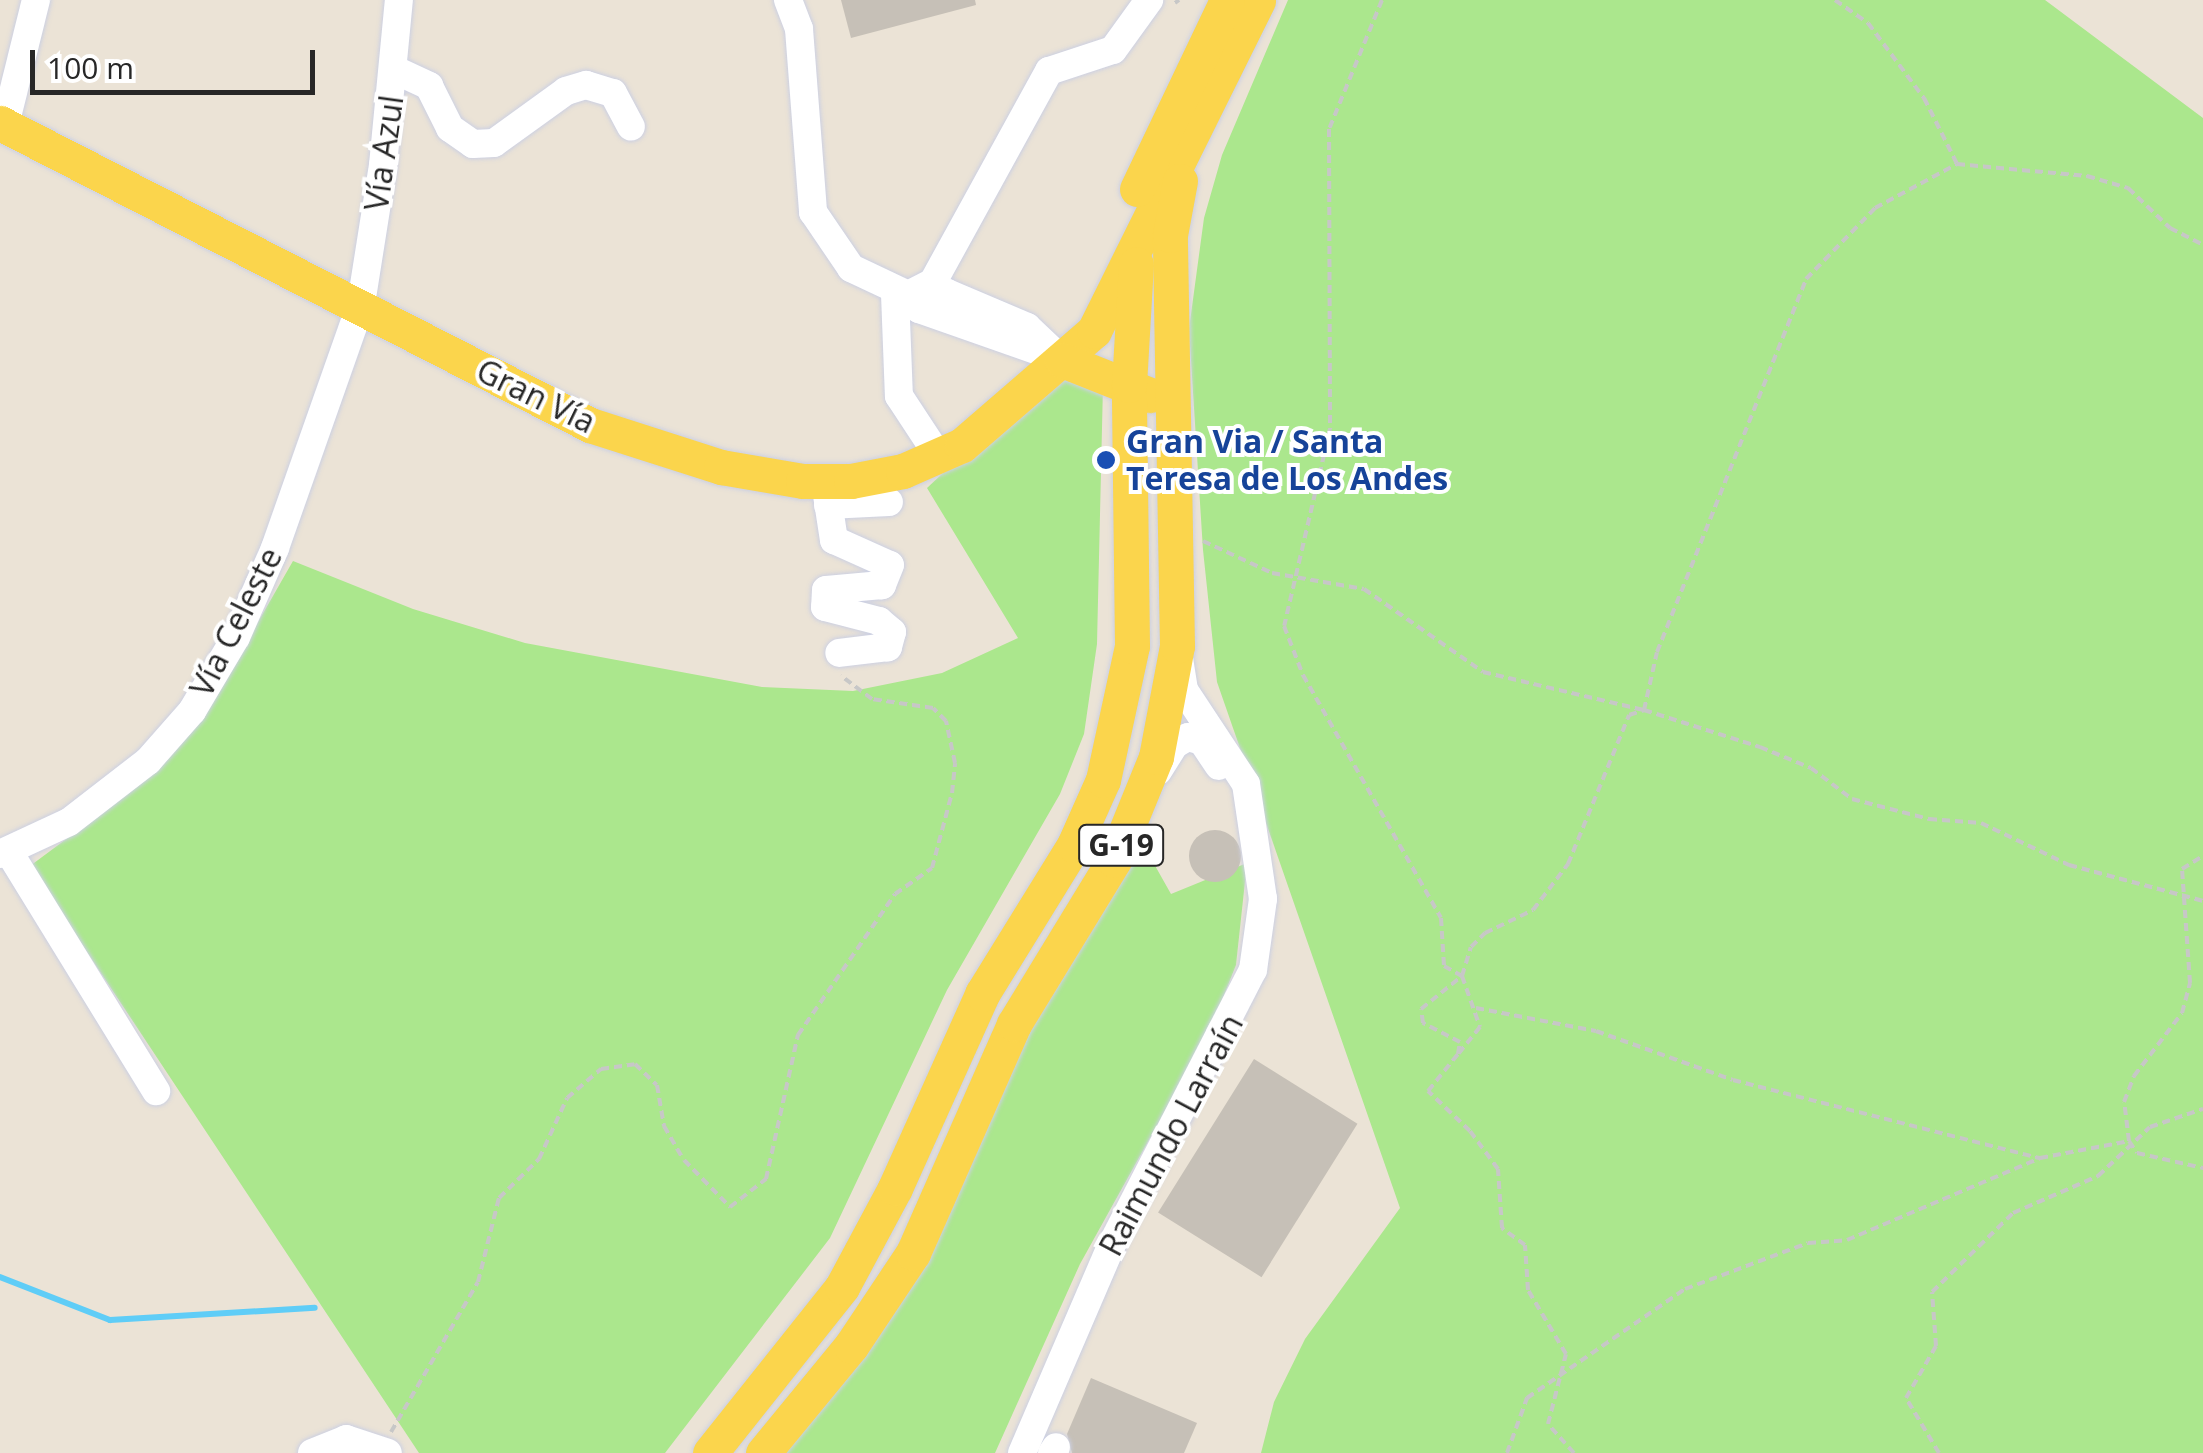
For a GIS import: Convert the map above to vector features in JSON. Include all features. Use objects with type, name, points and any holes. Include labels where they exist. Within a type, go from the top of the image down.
[{"type":"main road","name":"G-19","points":[[710,1453],[842,1287],[896,1188],[982,994],[1090,813],[1115,746],[1129,680],[1129,386],[1138,246],[1227,0]]},
{"type":"main road","name":"G-19","points":[[763,1453],[898,1280],[1014,1024],[1114,860],[1144,794],[1166,720],[1176,646],[1179,530],[1172,423],[1172,152],[1258,0]]},
{"type":"main road","name":"Gran Vía","points":[[3,124],[361,304],[590,425],[721,467],[826,494],[940,457],[984,431],[1094,330],[1138,246]]},
{"type":"main road","name":"Gran Vía","points":[[1070,352],[1172,152]]},
{"type":"main road","points":[[1070,352],[1156,399],[1172,423]]},
{"type":"main road","points":[[1131,492],[1150,572],[1142,690],[1166,720]]},
{"type":"street","points":[[3,124],[36,0]]},
{"type":"street","name":"Vía Azul","points":[[361,304],[395,70],[399,0]]},
{"type":"street","points":[[788,0],[799,29],[814,212],[850,268],[902,294],[919,309],[1070,352]]},
{"type":"street","points":[[902,294],[933,282],[1050,72],[1112,50],[1168,1]]},
{"type":"street","points":[[395,70],[429,86],[450,128],[473,144],[494,143],[566,91],[586,85],[613,94],[631,127]]},
{"type":"street","points":[[902,294],[899,396],[940,457]]},
{"type":"street","name":"Vía Celeste","points":[[4,853],[69,822],[123,784],[171,737],[211,684],[275,548],[361,304]]},
{"type":"street","points":[[840,652],[888,647],[892,632],[879,621],[825,608],[826,590],[882,585],[891,574],[887,560],[834,540],[826,494],[889,502]]},
{"type":"street","name":"Raimundo Larraín","points":[[1022,1453],[1112,1244],[1253,970],[1263,899],[1246,807],[1246,784],[1184,690],[1176,646]]},
{"type":"street","name":"Raimundo Larraín","points":[[1166,720],[1203,736],[1231,793],[1246,807]]},
{"type":"street","points":[[1144,794],[1179,741],[1195,738],[1213,753]]},
{"type":"street","points":[[4,853],[156,1091]]},
{"type":"street","points":[[312,1453],[346,1439],[385,1451]]},
{"type":"path","points":[[1382,0],[1329,129],[1330,429],[1284,626],[1302,675],[1442,918],[1444,966],[1462,976],[1476,1008],[1480,1027],[1428,1091],[1470,1131],[1498,1169],[1502,1228],[1525,1245],[1528,1290],[1566,1354],[1548,1424],[1574,1453]]},
{"type":"path","points":[[1835,0],[1868,23],[1924,98],[1957,164]]},
{"type":"path","points":[[1644,710],[1657,652],[1806,279],[1876,208],[1957,164],[2087,176],[2128,188],[2170,228],[2203,245]]},
{"type":"path","points":[[1203,541],[1272,574],[1364,588],[1483,672],[1644,710],[1794,761],[1852,799],[1929,820],[1982,823],[2069,865],[2203,901]]},
{"type":"path","points":[[385,1451],[478,1282],[499,1198],[539,1158],[568,1098],[601,1069],[635,1064],[656,1086],[674,1143],[730,1208],[766,1179],[798,1035],[895,894],[932,868],[952,792],[954,763],[946,722],[920,702],[872,699],[831,671],[840,652]]},
{"type":"path","points":[[1458,1054],[1460,1042],[1423,1023],[1422,1009],[1462,976],[1471,948],[1533,910],[1568,864],[1615,744],[1630,716],[1644,710]]},
{"type":"path","points":[[2203,856],[2182,869],[2190,983],[2182,1013],[2124,1102],[2130,1141],[2137,1153],[2203,1168]]},
{"type":"path","points":[[1476,1008],[1596,1031],[1733,1080],[2040,1158]]},
{"type":"path","points":[[1507,1453],[1527,1398],[1684,1289],[1782,1252],[1847,1240],[2040,1158],[2130,1141],[2203,1109]]},
{"type":"path","points":[[1939,1453],[1906,1398],[1936,1346],[1932,1292],[2013,1214],[2098,1176],[2130,1141]]},
{"type":"green space","points":[[1288,0],[2045,0],[2203,118],[2203,1453],[1261,1453],[1274,1402],[1305,1339],[1400,1208],[1217,682],[1203,550],[1189,329],[1204,218],[1222,155]]},
{"type":"green space","points":[[1058,365],[1103,385],[1097,644],[1084,734],[1060,794],[947,990],[830,1238],[665,1453],[419,1453],[30,866],[120,799],[218,692],[293,561],[413,609],[525,643],[762,687],[853,691],[942,673],[1018,638],[927,488]]},
{"type":"green space","points":[[1140,839],[1171,894],[1247,863],[1236,965],[1211,1028],[1080,1264],[995,1453],[783,1453]]},
{"type":"building","points":[[841,0],[975,0],[976,5],[851,38]]},
{"type":"building","points":[[1215,830],[1233,838],[1241,856],[1233,874],[1215,882],[1197,874],[1189,856],[1197,838]]},
{"type":"building","points":[[1254,1059],[1357,1124],[1262,1277],[1158,1212]]},
{"type":"building","points":[[1091,1378],[1197,1423],[1184,1453],[1072,1453],[1067,1434]]},
{"type":"waterway","points":[[0,1277],[110,1320],[315,1308]]},
{"type":"place","name":"Gran Via / Santa Teresa de Los Andes","points":[[1106,460]]}]
